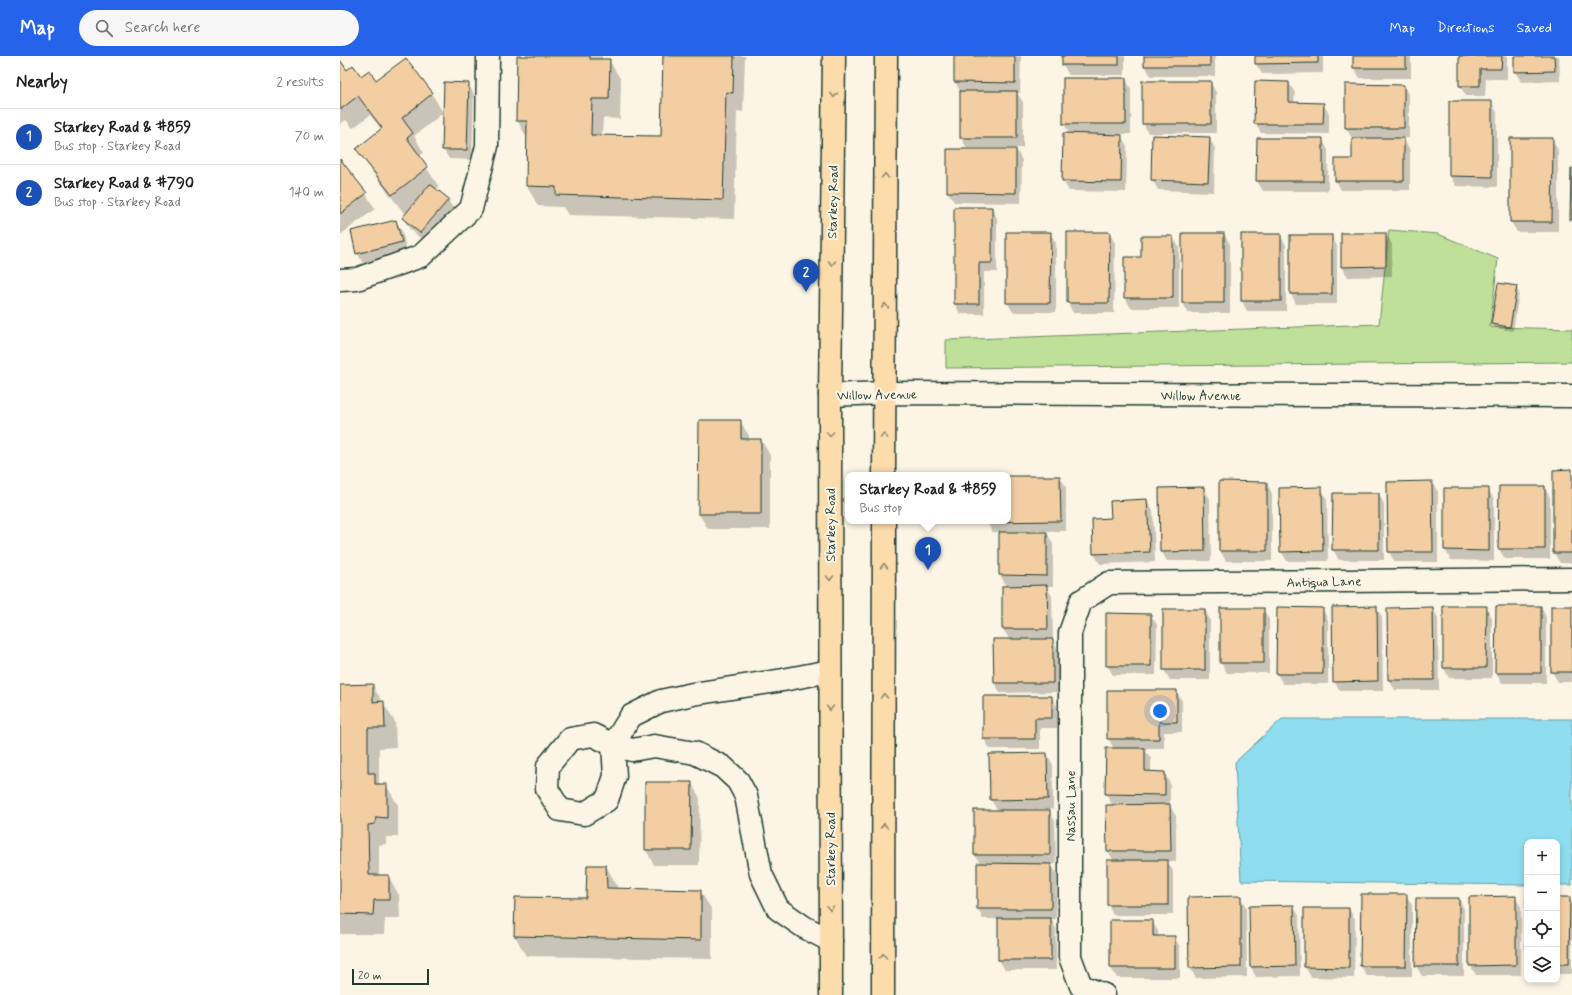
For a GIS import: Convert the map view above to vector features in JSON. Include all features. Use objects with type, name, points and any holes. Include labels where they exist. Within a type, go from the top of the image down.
[{"type":"main road","name":"Starkey Road","points":[[830,995],[830,395],[834,56]]},
{"type":"main road","points":[[884,472],[886,56]]},
{"type":"main road","points":[[883,995],[884,524]]},
{"type":"street","points":[[340,280],[357,279],[421,256],[471,210],[487,146],[488,56]]},
{"type":"street","name":"Willow Avenue","points":[[830,395],[1572,396]]},
{"type":"street","name":"Antiqua Lane","points":[[1081,601],[1109,584],[1572,579]]},
{"type":"street","name":"Nassau Lane","points":[[1081,601],[1070,633],[1070,957],[1081,986],[1104,995]]},
{"type":"street","points":[[830,671],[661,701],[631,716],[613,745],[632,750],[654,746],[695,753],[723,767],[738,781],[746,796],[761,874],[778,910],[804,927],[830,941]]},
{"type":"green space","points":[[1389,230],[1438,234],[1498,259],[1490,327],[1572,329],[1572,362],[946,368],[946,340],[1379,324]]},
{"type":"water","points":[[1282,719],[1572,719],[1572,885],[1560,885],[1560,839],[1524,839],[1524,885],[1241,881],[1235,762]]},
{"type":"building","points":[[517,56],[590,56],[590,59],[610,59],[609,99],[592,99],[591,135],[661,136],[663,56],[734,56],[733,93],[726,92],[723,200],[556,195],[556,187],[526,186],[527,121],[516,121]]},
{"type":"building","points":[[954,56],[1015,56],[1015,83],[954,82]]},
{"type":"building","points":[[1062,56],[1119,56],[1119,65],[1062,65]]},
{"type":"building","points":[[1144,56],[1210,56],[1210,66],[1144,66]]},
{"type":"building","points":[[1255,56],[1318,56],[1318,63],[1255,64]]},
{"type":"building","points":[[1353,56],[1406,56],[1406,68],[1353,68]]},
{"type":"building","points":[[1459,56],[1502,56],[1501,69],[1480,69],[1480,86],[1459,86]]},
{"type":"building","points":[[1514,56],[1554,56],[1555,71],[1514,72]]},
{"type":"building","points":[[406,58],[433,93],[402,118],[413,133],[407,138],[428,167],[392,195],[356,149],[382,128],[358,96],[341,109],[340,108],[340,60],[347,70],[353,65],[361,76],[369,70],[376,80]]},
{"type":"building","points":[[1063,78],[1126,78],[1126,124],[1063,124]]},
{"type":"building","points":[[1142,81],[1211,81],[1211,124],[1142,124]]},
{"type":"building","points":[[1255,81],[1289,82],[1289,102],[1324,103],[1323,124],[1254,124]]},
{"type":"building","points":[[444,82],[469,83],[467,150],[442,150]]},
{"type":"building","points":[[1345,84],[1404,85],[1404,128],[1345,128]]},
{"type":"building","points":[[960,91],[1017,91],[1017,138],[960,138]]},
{"type":"building","points":[[1449,101],[1492,101],[1492,177],[1449,176]]},
{"type":"building","points":[[1063,133],[1122,135],[1121,182],[1062,181]]},
{"type":"building","points":[[1152,135],[1210,137],[1208,182],[1151,180]]},
{"type":"building","points":[[1257,138],[1323,138],[1323,181],[1256,181]]},
{"type":"building","points":[[1352,138],[1404,138],[1404,181],[1335,181],[1335,159],[1352,159]]},
{"type":"building","points":[[1510,138],[1553,138],[1552,222],[1510,222]]},
{"type":"building","points":[[947,149],[1016,149],[1016,193],[947,192]]},
{"type":"building","points":[[340,159],[367,193],[340,214]]},
{"type":"building","points":[[1571,168],[1572,220],[1570,220]]},
{"type":"building","points":[[430,184],[449,199],[420,233],[402,218]]},
{"type":"building","points":[[954,207],[992,207],[992,263],[979,263],[979,304],[954,304]]},
{"type":"building","points":[[396,220],[402,242],[356,254],[351,231]]},
{"type":"building","points":[[1006,232],[1051,232],[1050,303],[1006,303]]},
{"type":"building","points":[[1067,232],[1110,232],[1109,303],[1067,303]]},
{"type":"building","points":[[1182,233],[1224,233],[1224,303],[1182,303]]},
{"type":"building","points":[[1341,233],[1386,233],[1386,266],[1341,267]]},
{"type":"building","points":[[1241,234],[1281,234],[1281,301],[1241,301]]},
{"type":"building","points":[[1290,235],[1332,235],[1332,294],[1290,294]]},
{"type":"building","points":[[1141,236],[1173,236],[1173,298],[1124,298],[1124,257],[1141,257]]},
{"type":"building","points":[[1498,283],[1517,286],[1510,327],[1491,324]]},
{"type":"building","points":[[699,420],[741,420],[741,439],[761,439],[761,514],[698,514]]},
{"type":"building","points":[[1572,469],[1572,553],[1553,553],[1553,470]]},
{"type":"building","points":[[1011,476],[1060,476],[1061,521],[1011,522]]},
{"type":"building","points":[[1219,481],[1267,482],[1267,551],[1219,551]]},
{"type":"building","points":[[1432,481],[1433,552],[1388,552],[1387,482]]},
{"type":"building","points":[[1499,486],[1545,486],[1545,549],[1498,549]]},
{"type":"building","points":[[1204,487],[1205,551],[1160,552],[1159,488]]},
{"type":"building","points":[[1322,487],[1323,551],[1280,552],[1279,488]]},
{"type":"building","points":[[1444,488],[1489,488],[1489,551],[1444,550]]},
{"type":"building","points":[[1333,493],[1379,493],[1379,550],[1332,550]]},
{"type":"building","points":[[1147,499],[1150,552],[1093,554],[1092,519],[1111,518],[1110,501]]},
{"type":"building","points":[[999,532],[1047,532],[1047,576],[999,575]]},
{"type":"building","points":[[1047,585],[1048,629],[1002,629],[1002,586]]},
{"type":"building","points":[[1377,606],[1378,681],[1333,682],[1332,607]]},
{"type":"building","points":[[1443,606],[1487,606],[1486,668],[1443,668]]},
{"type":"building","points":[[1496,606],[1541,606],[1541,673],[1495,673]]},
{"type":"building","points":[[1551,606],[1572,606],[1572,672],[1551,672]]},
{"type":"building","points":[[1277,607],[1323,608],[1323,674],[1276,674]]},
{"type":"building","points":[[1433,607],[1434,680],[1388,680],[1387,608]]},
{"type":"building","points":[[1220,608],[1264,608],[1264,663],[1220,663]]},
{"type":"building","points":[[1163,609],[1205,609],[1205,670],[1163,670]]},
{"type":"building","points":[[1106,613],[1151,614],[1151,666],[1106,666]]},
{"type":"building","points":[[993,639],[1053,639],[1053,683],[994,683]]},
{"type":"building","points":[[373,684],[373,702],[384,701],[385,728],[368,728],[368,773],[375,773],[375,784],[387,784],[387,818],[376,817],[375,824],[368,825],[369,875],[389,875],[389,900],[374,900],[373,915],[340,914],[340,685]]},
{"type":"building","points":[[1107,690],[1177,690],[1177,722],[1159,722],[1159,739],[1107,739]]},
{"type":"building","points":[[983,696],[1052,696],[1052,718],[1035,718],[1035,739],[983,739]]},
{"type":"building","points":[[1106,748],[1145,748],[1145,771],[1165,772],[1165,795],[1105,794]]},
{"type":"building","points":[[1047,753],[1048,799],[990,800],[989,754]]},
{"type":"building","points":[[645,782],[692,782],[691,850],[645,850]]},
{"type":"building","points":[[1170,804],[1171,851],[1107,851],[1106,805]]},
{"type":"building","points":[[974,810],[1050,810],[1050,855],[974,855]]},
{"type":"building","points":[[1107,860],[1168,860],[1168,905],[1107,905]]},
{"type":"building","points":[[977,863],[1051,864],[1051,909],[977,909]]},
{"type":"building","points":[[587,865],[606,865],[607,888],[701,890],[701,940],[514,936],[515,897],[586,898]]},
{"type":"building","points":[[1361,894],[1407,894],[1406,966],[1360,966]]},
{"type":"building","points":[[1241,896],[1241,967],[1189,968],[1188,897]]},
{"type":"building","points":[[1516,896],[1516,965],[1469,966],[1469,897]]},
{"type":"building","points":[[1560,897],[1570,897],[1569,964],[1560,964]]},
{"type":"building","points":[[1416,898],[1459,898],[1459,966],[1415,966]]},
{"type":"building","points":[[1294,905],[1295,966],[1250,967],[1249,906]]},
{"type":"building","points":[[1304,908],[1349,908],[1349,968],[1304,967]]},
{"type":"building","points":[[998,918],[1051,918],[1051,960],[998,960]]},
{"type":"building","points":[[1110,920],[1153,920],[1153,936],[1175,936],[1175,968],[1110,968]]},
{"type":"place","name":"Starkey Road & #790","points":[[806,292]]},
{"type":"place","name":"Starkey Road & #859","points":[[928,570]]}]
